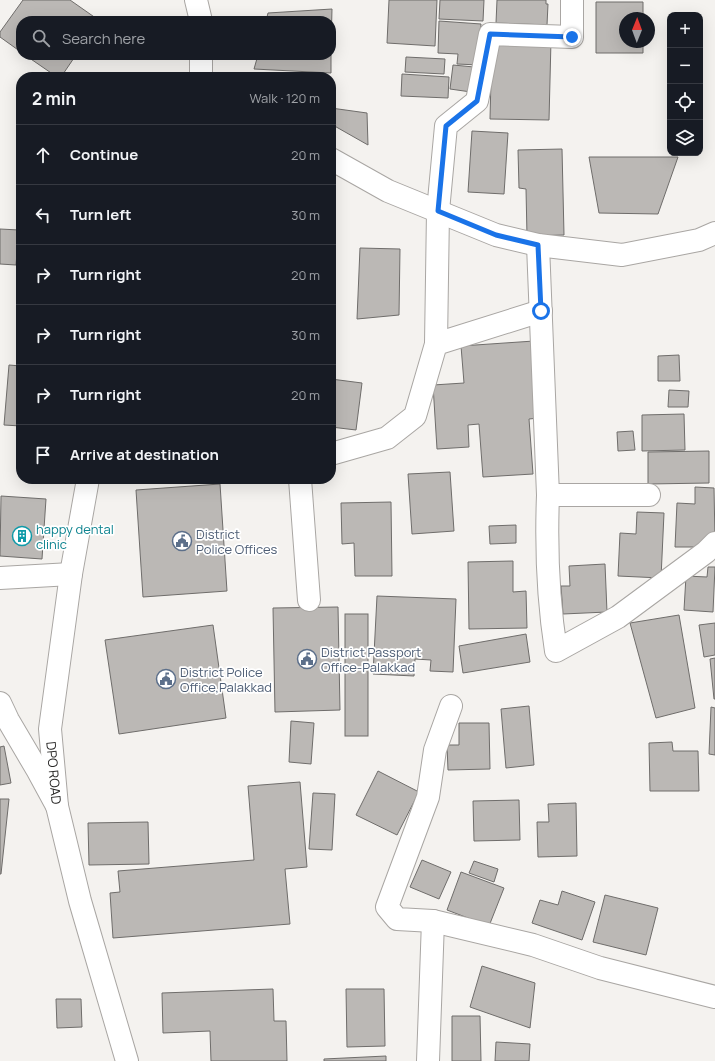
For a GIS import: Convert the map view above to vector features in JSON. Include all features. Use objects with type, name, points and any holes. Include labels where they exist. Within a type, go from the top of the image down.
[{"type":"street","points":[[196,0],[200,16]]},
{"type":"street","points":[[336,453],[387,438],[414,416],[436,344],[438,225],[446,126],[477,101],[490,34],[572,37],[572,0]]},
{"type":"street","points":[[201,60],[201,72]]},
{"type":"street","points":[[336,162],[388,191],[438,225],[496,235],[538,245],[622,254],[699,240],[715,233]]},
{"type":"street","points":[[538,245],[548,495],[547,516],[551,616],[556,651],[618,617],[706,552],[715,543]]},
{"type":"street","points":[[436,344],[541,311]]},
{"type":"street","name":"DPO ROAD","points":[[87,484],[71,574],[50,730],[57,806],[80,901],[127,1061]]},
{"type":"street","points":[[300,484],[308,600]]},
{"type":"street","points":[[548,495],[649,495]]},
{"type":"street","points":[[0,578],[71,574]]},
{"type":"street","points":[[0,703],[8,720],[57,806]]},
{"type":"street","points":[[451,706],[435,750],[428,797],[387,907],[397,919],[433,921],[533,945],[600,968],[715,997]]},
{"type":"street","points":[[428,1061],[433,921]]},
{"type":"building","points":[[23,0],[70,0],[93,16],[16,16],[16,48],[0,37],[0,32]]},
{"type":"building","points":[[389,0],[437,0],[435,46],[387,43]]},
{"type":"building","points":[[440,0],[484,0],[483,21],[439,19]]},
{"type":"building","points":[[497,0],[546,0],[546,4],[548,4],[547,25],[496,23]]},
{"type":"building","points":[[596,2],[643,2],[643,12],[619,12],[619,48],[643,48],[643,53],[596,53]]},
{"type":"building","points":[[332,9],[332,16],[267,16],[268,13]]},
{"type":"building","points":[[439,21],[481,24],[479,65],[457,64],[458,54],[438,53]]},
{"type":"building","points":[[492,38],[551,40],[549,120],[490,119]]},
{"type":"building","points":[[406,57],[445,59],[444,74],[405,72]]},
{"type":"building","points":[[32,60],[73,60],[64,72],[50,72]]},
{"type":"building","points":[[257,60],[331,60],[331,72],[254,69]]},
{"type":"building","points":[[453,65],[474,67],[471,92],[450,89]]},
{"type":"building","points":[[402,74],[449,77],[448,98],[401,96]]},
{"type":"building","points":[[336,109],[367,113],[368,145],[336,127]]},
{"type":"building","points":[[472,131],[508,133],[504,194],[468,192]]},
{"type":"building","points":[[562,149],[564,235],[527,236],[526,189],[519,188],[518,150]]},
{"type":"building","points":[[589,157],[678,157],[658,214],[599,213]]},
{"type":"building","points":[[0,229],[16,230],[16,265],[0,264]]},
{"type":"building","points":[[360,248],[400,249],[399,315],[357,319]]},
{"type":"building","points":[[534,341],[539,418],[529,419],[533,474],[483,477],[479,424],[468,425],[469,447],[437,449],[433,385],[464,383],[461,346]]},
{"type":"building","points":[[679,355],[680,381],[658,381],[658,356]]},
{"type":"building","points":[[9,365],[16,366],[16,426],[4,425]]},
{"type":"building","points":[[336,380],[362,383],[356,430],[336,428]]},
{"type":"building","points":[[669,390],[689,391],[688,407],[668,407]]},
{"type":"building","points":[[684,414],[685,450],[642,451],[642,415]]},
{"type":"building","points":[[633,431],[635,450],[618,451],[617,432]]},
{"type":"building","points":[[709,451],[709,483],[648,484],[648,452]]},
{"type":"building","points":[[450,472],[454,531],[412,534],[408,474]]},
{"type":"building","name":"District Police Offices","points":[[220,484],[227,591],[143,597],[136,490]]},
{"type":"building","points":[[695,487],[714,488],[715,540],[707,547],[675,547],[677,503],[695,504]]},
{"type":"building","name":"happy dental clinic","points":[[1,496],[46,499],[42,559],[0,556]]},
{"type":"building","points":[[391,502],[392,576],[355,576],[354,543],[342,544],[341,503]]},
{"type":"building","points":[[637,512],[664,513],[661,578],[618,576],[620,533],[636,534]]},
{"type":"building","points":[[516,525],[516,543],[490,544],[489,526]]},
{"type":"building","points":[[513,561],[513,592],[526,591],[527,628],[469,629],[468,562]]},
{"type":"building","points":[[605,564],[607,612],[563,614],[561,586],[570,586],[569,566]]},
{"type":"building","points":[[708,567],[715,567],[713,612],[684,610],[686,576],[707,577]]},
{"type":"building","points":[[377,596],[456,599],[453,672],[430,671],[431,660],[415,659],[414,676],[373,674]]},
{"type":"building","name":"District Passport Office-Palakkad","points":[[338,607],[340,710],[275,712],[273,608]]},
{"type":"building","points":[[345,614],[368,614],[368,736],[345,736]]},
{"type":"building","points":[[679,615],[695,708],[656,718],[630,623]]},
{"type":"building","points":[[715,623],[715,655],[704,657],[699,625]]},
{"type":"building","name":"District Police Office,Palakkad","points":[[213,625],[226,718],[119,734],[105,640]]},
{"type":"building","points":[[526,634],[530,662],[463,673],[459,646]]},
{"type":"building","points":[[715,658],[715,699],[714,699],[710,659]]},
{"type":"building","points":[[529,706],[534,765],[506,768],[501,709]]},
{"type":"building","points":[[711,707],[715,708],[715,755],[709,754]]},
{"type":"building","points":[[291,721],[314,723],[311,764],[289,762]]},
{"type":"building","points":[[459,723],[489,723],[490,769],[448,770],[447,745],[459,745]]},
{"type":"building","points":[[672,742],[673,751],[698,751],[699,791],[650,791],[649,743]]},
{"type":"building","points":[[4,746],[11,783],[0,785],[0,747]]},
{"type":"building","points":[[378,771],[419,792],[397,835],[356,815]]},
{"type":"building","points":[[300,782],[307,867],[285,869],[290,924],[113,938],[110,893],[120,892],[118,871],[254,860],[248,786]]},
{"type":"building","points":[[313,793],[335,794],[332,850],[309,849]]},
{"type":"building","points":[[0,799],[9,799],[1,874],[0,874]]},
{"type":"building","points":[[519,800],[520,840],[474,841],[473,801]]},
{"type":"building","points":[[576,803],[577,856],[538,857],[537,822],[549,822],[548,804]]},
{"type":"building","points":[[148,822],[149,864],[89,865],[88,823]]},
{"type":"building","points":[[422,860],[451,872],[439,899],[410,887]]},
{"type":"building","points":[[474,861],[498,869],[494,882],[469,873]]},
{"type":"building","points":[[461,872],[504,888],[489,926],[447,910]]},
{"type":"building","points":[[562,891],[595,902],[582,940],[532,923],[540,900],[558,905]]},
{"type":"building","points":[[605,895],[658,908],[646,955],[593,942]]},
{"type":"building","points":[[482,966],[535,983],[530,1028],[470,1007]]},
{"type":"building","points":[[273,989],[274,1021],[286,1021],[287,1061],[211,1061],[210,1031],[163,1033],[162,993]]},
{"type":"building","points":[[346,989],[384,989],[385,1046],[347,1047]]},
{"type":"building","points":[[56,999],[81,999],[82,1027],[57,1028]]},
{"type":"building","points":[[452,1016],[480,1016],[481,1061],[452,1061]]},
{"type":"building","points":[[496,1042],[530,1044],[529,1061],[495,1061]]},
{"type":"building","points":[[386,1056],[386,1061],[324,1061],[324,1059]]},
{"type":"place","name":"happy dental clinic","points":[[22,536]]},
{"type":"place","name":"District Police Offices","points":[[182,541]]},
{"type":"place","name":"District Passport Office-Palakkad","points":[[307,659]]},
{"type":"place","name":"District Police Office,Palakkad","points":[[166,679]]},
{"type":"route","points":[[541,311],[538,245],[496,235],[438,211],[446,126],[477,101],[490,34],[572,37]]}]
